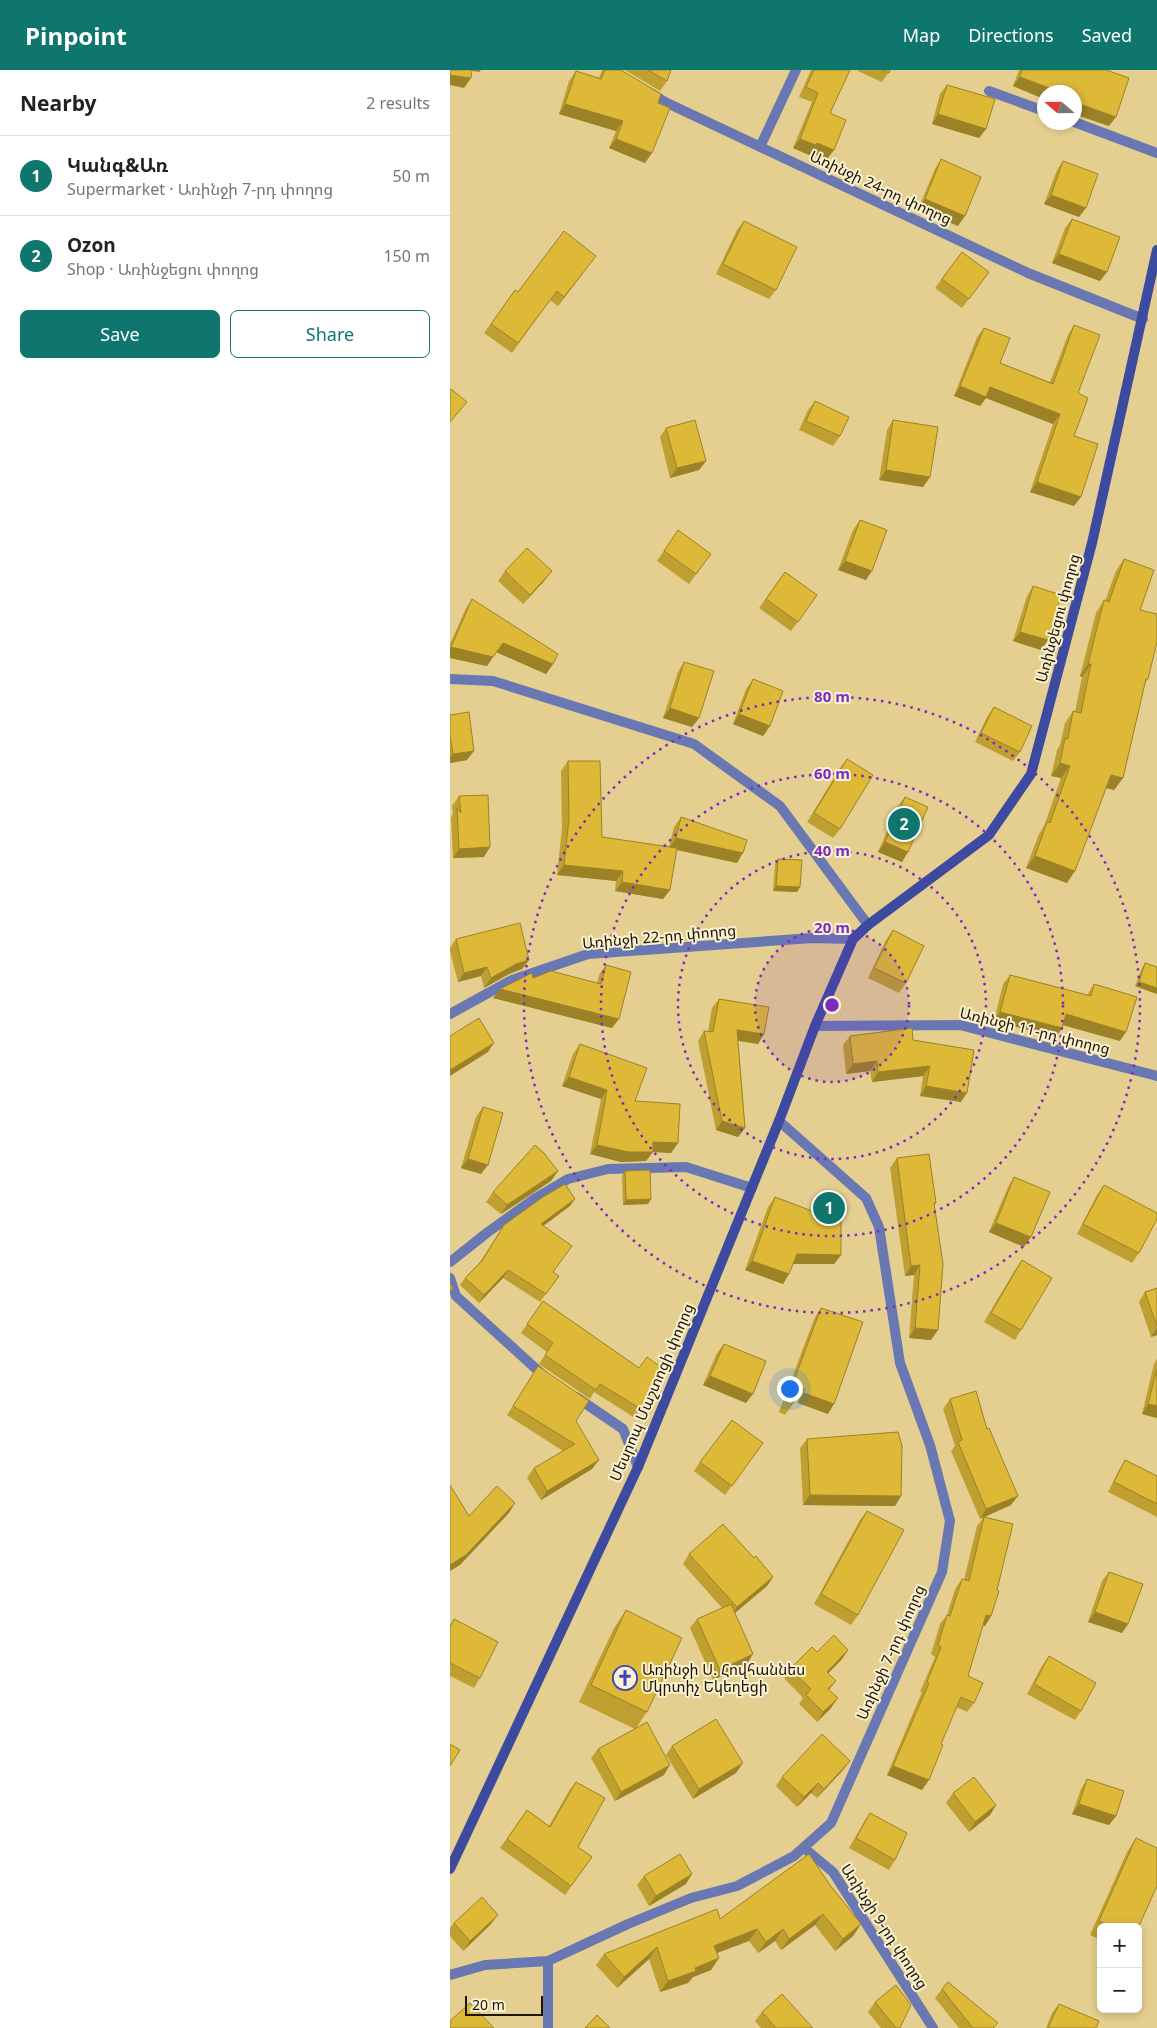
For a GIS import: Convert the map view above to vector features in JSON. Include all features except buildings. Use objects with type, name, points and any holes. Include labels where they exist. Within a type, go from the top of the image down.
[{"type":"street","points":[[760,146],[796,70]]},
{"type":"street","name":"Առինջի 24-րդ փողոց","points":[[642,88],[665,102],[1028,273],[1143,319]]},
{"type":"street","points":[[989,91],[1037,108]]},
{"type":"street","points":[[1082,125],[1157,153]]},
{"type":"street","name":"Առինջեցու փողոց","points":[[868,925],[989,835],[1032,774],[1092,543],[1157,250]]},
{"type":"street","points":[[450,679],[493,681],[694,744],[780,806],[868,925]]},
{"type":"street","name":"Մեսրոպ Մաշտոցի փողոց","points":[[450,1869],[638,1467],[779,1121],[815,1026],[853,939],[868,925]]},
{"type":"street","name":"Առինջի 22-րդ փողոց","points":[[450,1014],[512,980],[588,954],[812,938],[853,939]]},
{"type":"street","name":"Առինջի 11-րդ փողոց","points":[[815,1026],[960,1025],[1157,1076]]},
{"type":"street","name":"Առինջի 7-րդ փողոց","points":[[450,1975],[485,1965],[548,1962],[628,1924],[691,1898],[737,1886],[794,1856],[804,1848],[831,1823],[942,1572],[950,1521],[930,1445],[900,1363],[880,1227],[866,1198],[779,1121]]},
{"type":"street","points":[[450,1262],[534,1199],[568,1179],[608,1169],[686,1167],[752,1188]]},
{"type":"street","points":[[450,1278],[456,1296],[539,1373],[554,1383]]},
{"type":"street","points":[[570,1393],[623,1429],[638,1467]]},
{"type":"street","name":"Առինջի 9-րդ փողոց","points":[[804,1848],[833,1872],[933,2028]]},
{"type":"street","points":[[548,1962],[548,2028]]},
{"type":"place","name":"Ozon","points":[[904,824]]},
{"type":"place","name":"Կանգ&Առ","points":[[829,1208]]},
{"type":"place","name":"Առինջի Ս. Հովհաննես Մկրտիչ Եկեղեցի","points":[[625,1678]]}]
